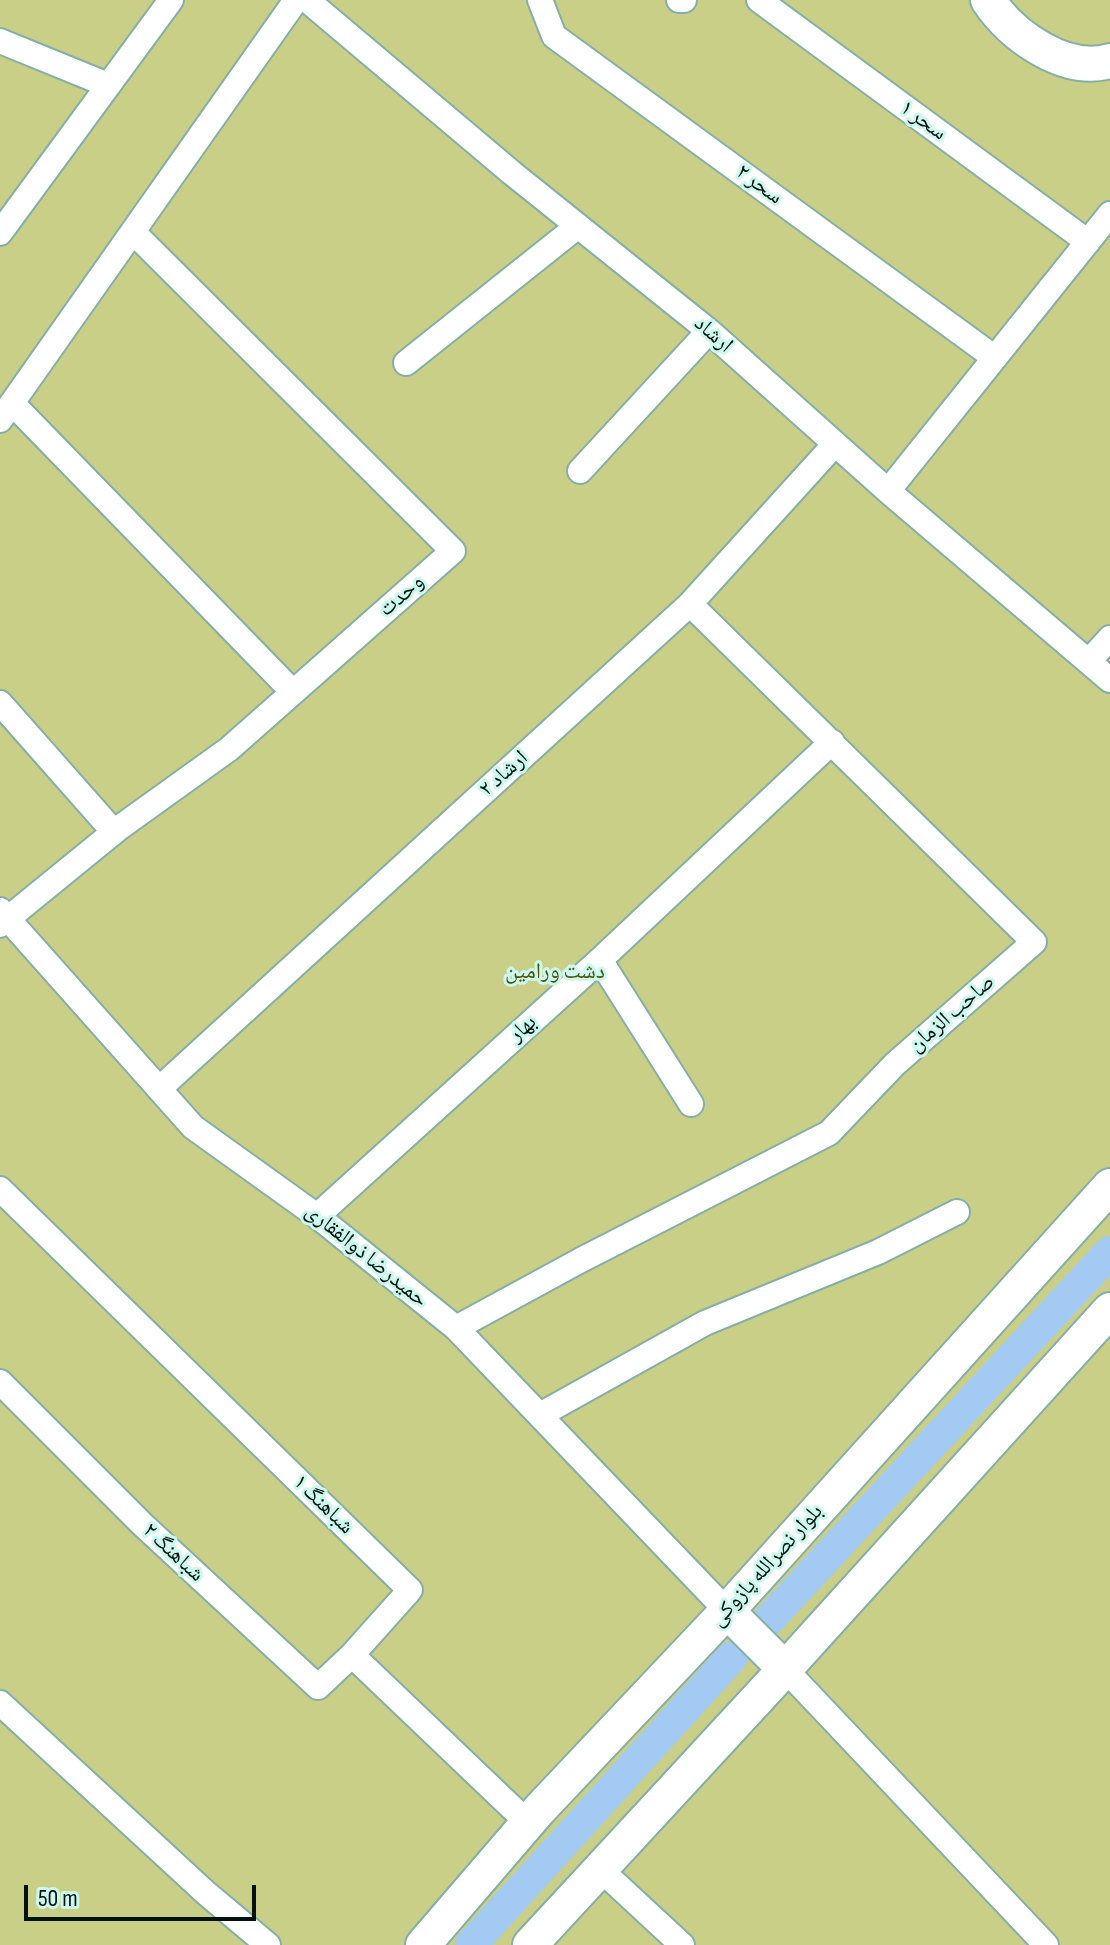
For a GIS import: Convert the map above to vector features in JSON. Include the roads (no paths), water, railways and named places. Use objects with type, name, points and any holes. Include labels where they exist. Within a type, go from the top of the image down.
[{"type":"main road","points":[[964,0],[992,6],[1037,47],[1074,63],[1106,66]]},
{"type":"main road","name":"بلوار نصرالله پازوکی","points":[[423,1945],[528,1823],[727,1611],[1110,1186]]},
{"type":"main road","points":[[530,1945],[1110,1310]]},
{"type":"main road","points":[[727,1611],[785,1669]]},
{"type":"street","points":[[0,233],[171,0]]},
{"type":"street","points":[[293,692],[6,412],[296,0]]},
{"type":"street","name":"ارشاد","points":[[307,0],[709,331],[888,491],[1110,680]]},
{"type":"street","name":"سحر ۲","points":[[540,0],[554,36],[995,358]]},
{"type":"street","name":"سحر ۱","points":[[759,0],[1088,242]]},
{"type":"street","points":[[0,41],[108,85]]},
{"type":"street","points":[[888,491],[1110,214]]},
{"type":"street","points":[[406,363],[578,226]]},
{"type":"street","name":"وحدت","points":[[2,917],[229,749],[453,551],[133,232]]},
{"type":"street","points":[[580,471],[709,331]]},
{"type":"street","name":"ارشاد ۲","points":[[159,1089],[690,604],[835,444]]},
{"type":"street","name":"صاحب الزمان","points":[[456,1328],[829,1133],[895,1064],[1034,942],[690,604]]},
{"type":"street","points":[[1089,661],[1110,638]]},
{"type":"street","points":[[0,703],[114,832]]},
{"type":"street","name":"بهار","points":[[317,1216],[600,960],[832,742]]},
{"type":"street","name":"حمیدرضا ذوالفقاری","points":[[2,917],[193,1127],[317,1216],[456,1328],[727,1611]]},
{"type":"street","points":[[600,960],[691,1104]]},
{"type":"street","name":"شباهنگ ۱","points":[[0,1189],[410,1590],[352,1655]]},
{"type":"street","points":[[540,1415],[705,1323],[878,1252],[957,1212]]},
{"type":"street","name":"شباهنگ ۲","points":[[0,1382],[142,1524],[318,1687],[352,1655]]},
{"type":"street","points":[[352,1655],[528,1823]]},
{"type":"street","points":[[785,1669],[1046,1945]]},
{"type":"street","points":[[0,1703],[206,1893],[268,1945]]},
{"type":"street","points":[[600,1869],[682,1945]]},
{"type":"waterway","points":[[763,1626],[1110,1252]]},
{"type":"waterway","points":[[471,1945],[732,1657]]},
{"type":"park label","name":"دشت ورامین","points":[[555,972]]}]
